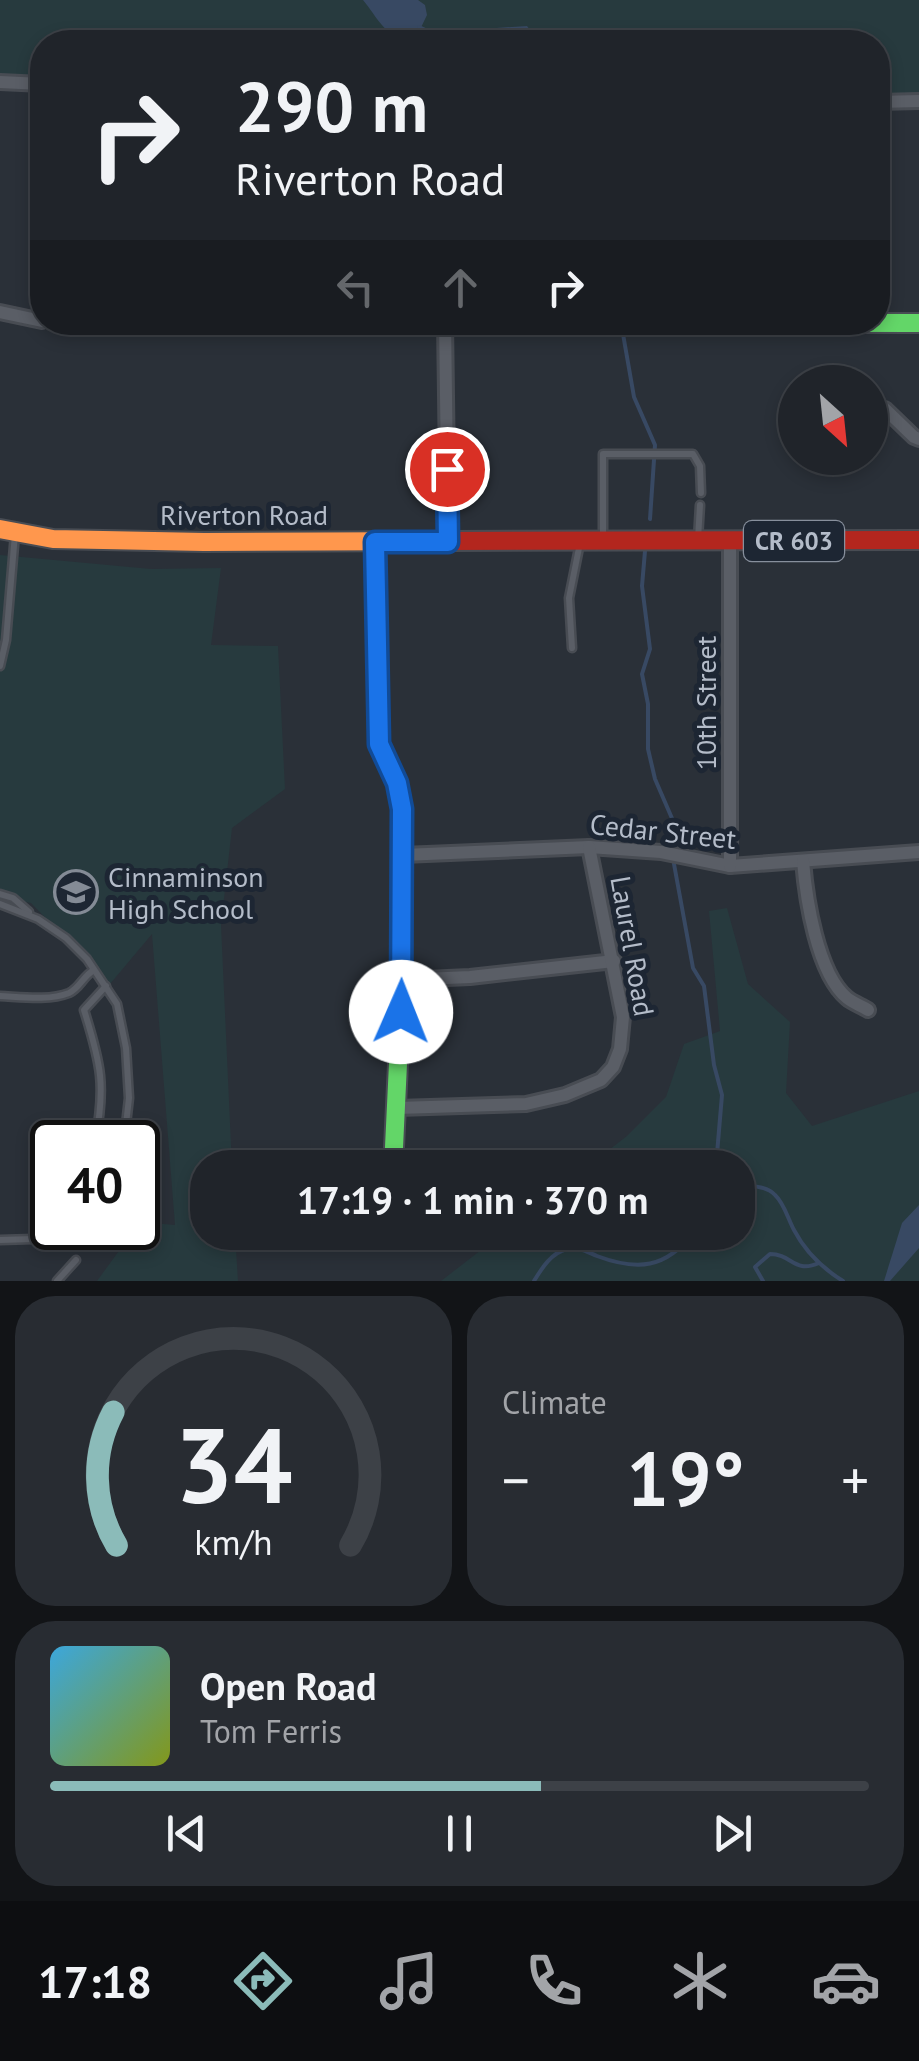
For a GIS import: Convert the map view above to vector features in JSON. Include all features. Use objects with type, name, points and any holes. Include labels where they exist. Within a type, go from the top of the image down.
[{"type":"street","points":[[0,82],[30,83]]},
{"type":"street","points":[[890,102],[919,101]]},
{"type":"street","points":[[0,312],[30,318]]},
{"type":"street","points":[[890,324],[919,324]]},
{"type":"street","points":[[445,335],[448,542]]},
{"type":"street","points":[[888,412],[919,438]]},
{"type":"street","name":"Riverton Road","points":[[8,530],[64,540],[698,541]]},
{"type":"street","name":"CR 603","points":[[698,541],[919,540]]},
{"type":"street","name":"10th Street","points":[[730,541],[730,866]]},
{"type":"street","points":[[375,542],[379,744],[398,787],[402,809],[402,980],[394,1150]]},
{"type":"street","name":"Cedar Street","points":[[403,855],[589,847],[661,852],[730,866],[919,852]]},
{"type":"street","name":"Laurel Road","points":[[397,1108],[526,1104],[565,1095],[601,1080],[613,1067],[624,1032],[624,1017],[589,847]]},
{"type":"street","points":[[803,861],[808,900],[830,976],[847,998],[868,1010]]},
{"type":"street","points":[[402,980],[470,977],[614,961]]},
{"type":"lane","points":[[603,542],[603,454],[693,454],[700,466],[701,493]]},
{"type":"lane","points":[[698,541],[700,505]]},
{"type":"lane","points":[[0,666],[6,640],[8,530]]},
{"type":"lane","points":[[572,648],[569,598],[580,542]]},
{"type":"lane","points":[[0,894],[12,898],[66,938],[117,1004],[126,1048],[126,1120]]},
{"type":"lane","points":[[0,904],[38,919]]},
{"type":"lane","points":[[0,996],[65,994],[94,970]]},
{"type":"lane","points":[[99,1120],[102,1079],[84,1010],[106,986]]},
{"type":"lane","points":[[0,1240],[30,1239]]},
{"type":"lane","points":[[56,1281],[76,1260]]},
{"type":"green space","points":[[0,0],[919,0],[919,100],[890,100],[890,30],[30,30],[30,83],[0,82]]},
{"type":"green space","points":[[0,555],[151,569],[221,568],[211,645],[278,646],[285,789],[232,828],[221,925],[231,1150],[190,1150],[190,1250],[236,1250],[238,1281],[97,1281],[120,1250],[160,1250],[160,1224],[175,1225],[152,934],[110,984],[31,903],[0,896]]},
{"type":"green space","points":[[727,908],[748,984],[790,1022],[786,1093],[812,1126],[919,1091],[919,1281],[441,1281],[481,1250],[755,1250],[755,1150],[609,1150],[666,1097],[684,1044],[720,1031],[709,911]]},
{"type":"water","points":[[363,0],[418,0],[425,5],[427,15],[420,30],[387,30]]},
{"type":"water","points":[[527,26],[530,30],[490,30]]},
{"type":"water","points":[[919,1205],[919,1248],[890,1281],[884,1281],[902,1223]]},
{"type":"waterway","points":[[419,27],[425,30]]},
{"type":"waterway","points":[[623,335],[634,397],[655,445],[650,519]]},
{"type":"waterway","points":[[645,551],[642,586],[650,649],[642,674],[648,704],[648,749],[655,779],[674,823],[674,837]]},
{"type":"waterway","points":[[674,864],[693,968],[704,986],[714,1065],[722,1095],[717,1150]]},
{"type":"waterway","points":[[755,1187],[775,1195],[809,1253],[843,1281]]},
{"type":"waterway","points":[[534,1281],[552,1257],[564,1250]]},
{"type":"waterway","points":[[581,1250],[638,1265],[662,1260],[676,1250]]},
{"type":"waterway","points":[[763,1281],[755,1267],[770,1254],[798,1265],[819,1263]]},
{"type":"traffic: fast","points":[[890,323],[919,323]]},
{"type":"traffic: fast","points":[[375,542],[379,744],[397,783],[402,809],[402,980],[394,1150]]},
{"type":"traffic: slow","points":[[0,529],[53,539],[449,541]]},
{"type":"traffic: jam","points":[[449,541],[919,540]]},
{"type":"place","name":"Cinnaminson High School","points":[[76,892]]},
{"type":"route","points":[[401,1012],[402,809],[397,783],[379,744],[375,542],[448,542],[447,469]]}]
